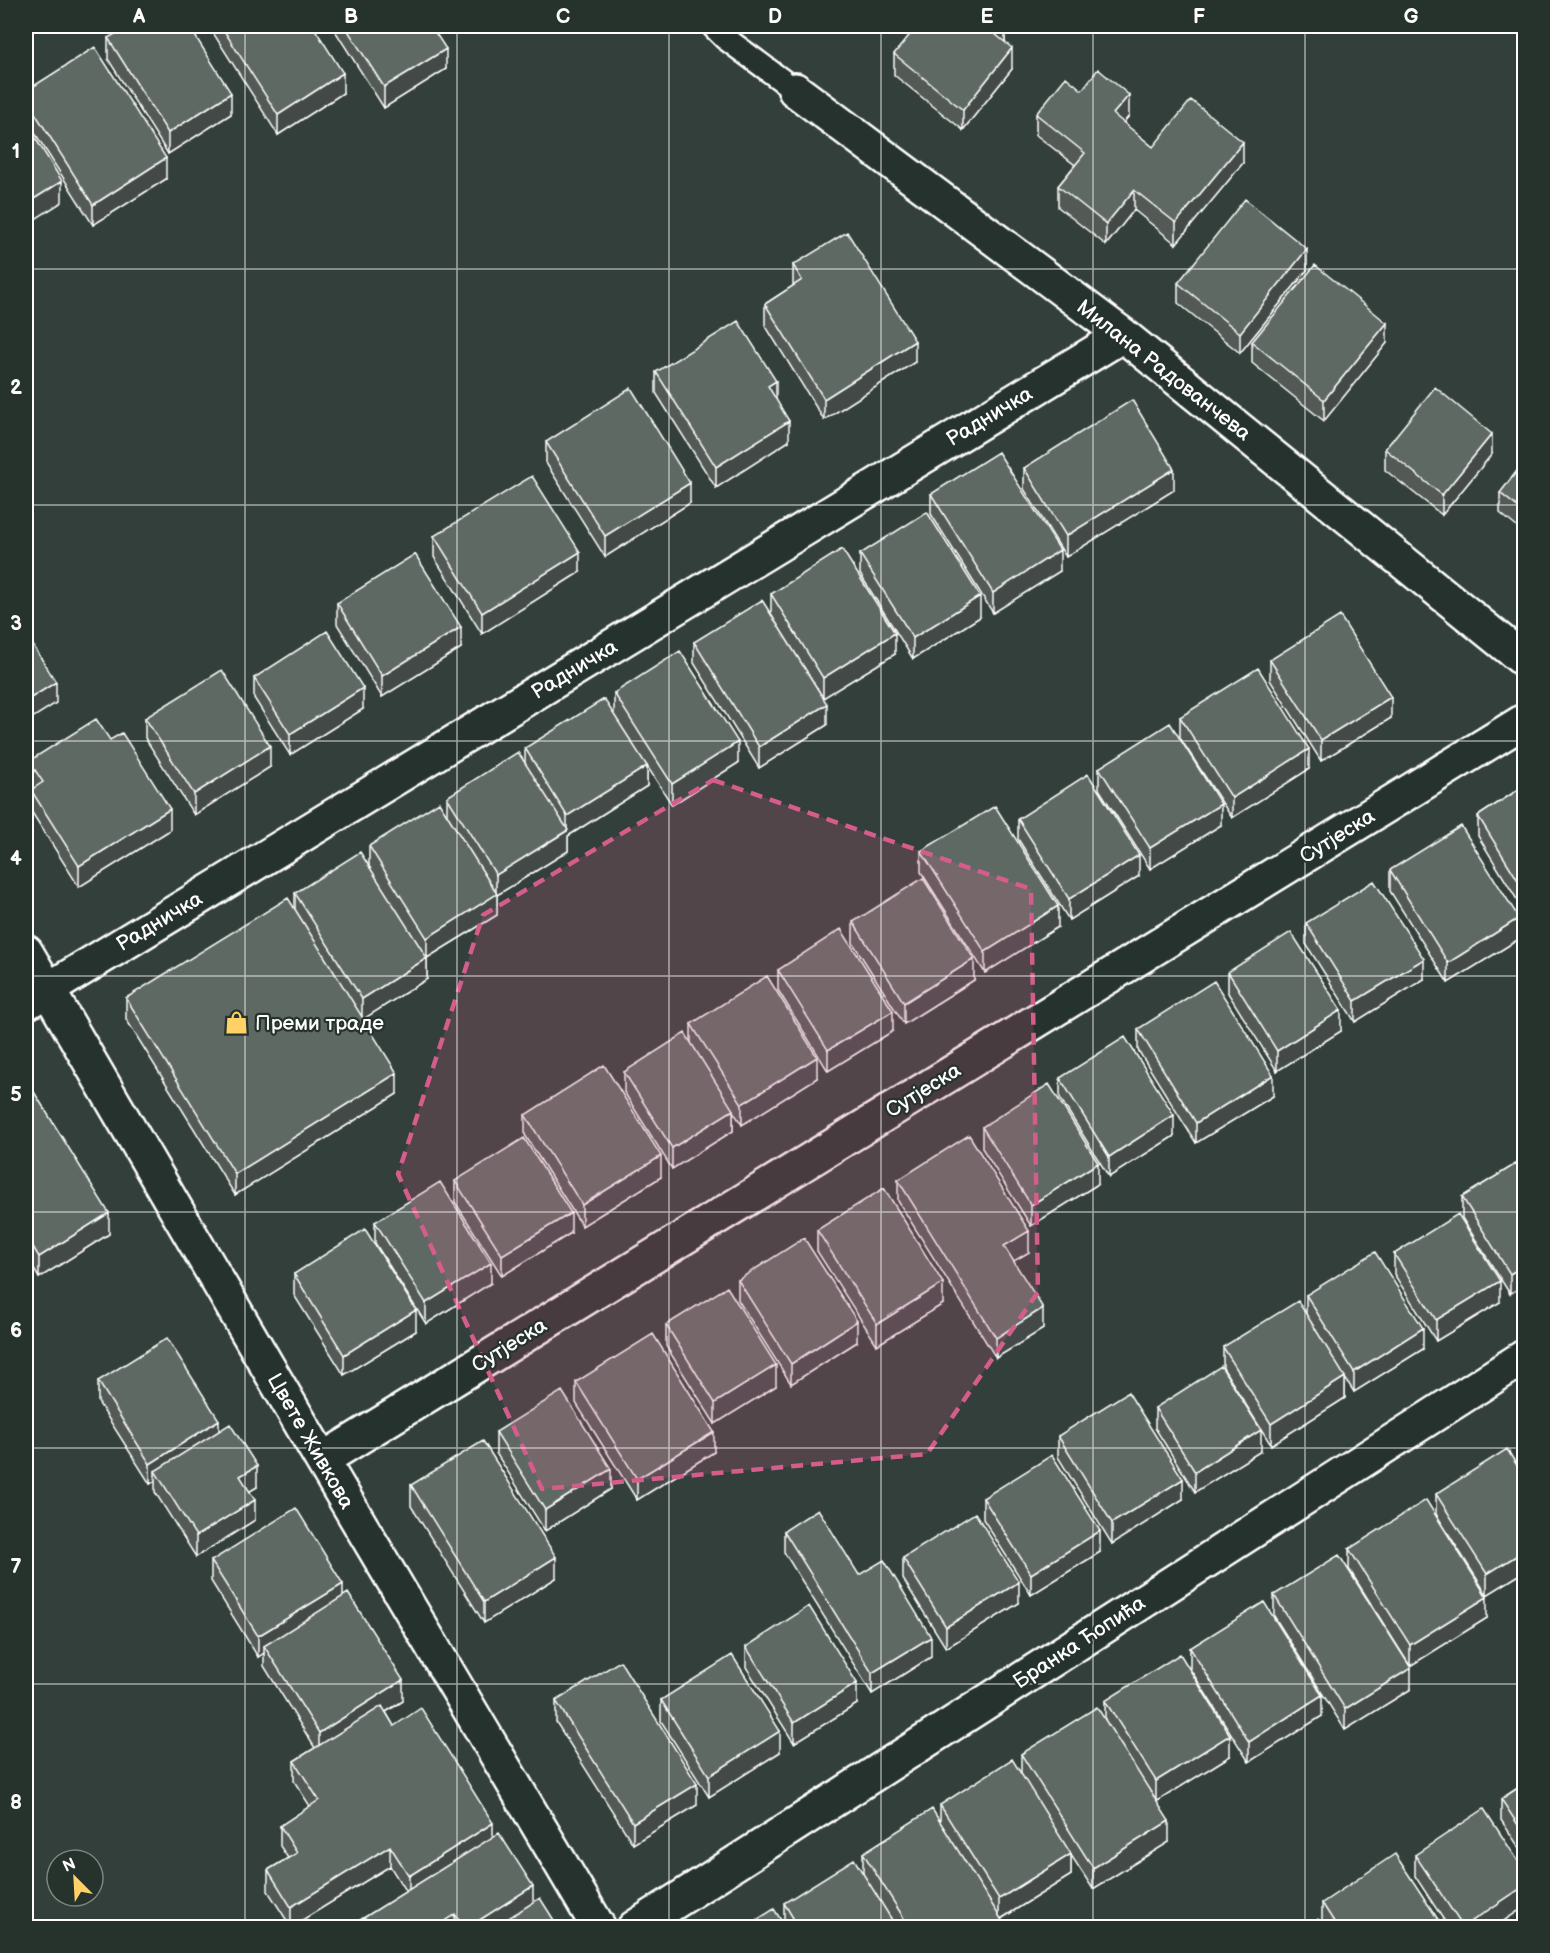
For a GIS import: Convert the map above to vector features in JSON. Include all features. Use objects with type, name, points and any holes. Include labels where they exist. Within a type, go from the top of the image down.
[{"type":"street","name":"Милана Радованчева","points":[[795,90],[1123,335],[1524,660]]},
{"type":"street","name":"Радничка","points":[[37,996],[1123,335]]},
{"type":"street","name":"Сутјеска","points":[[322,1460],[1524,721]]},
{"type":"street","name":"Цвете Живкова","points":[[26,952],[37,996],[322,1460],[599,1928]]},
{"type":"street","name":"Бранка Ћопића","points":[[634,1928],[1524,1357]]},
{"type":"lane","points":[[713,26],[725,38],[795,90]]},
{"type":"highlighted area","points":[[713,780],[1031,889],[1038,1292],[927,1454],[542,1489],[398,1174],[483,915]]},
{"type":"building","points":[[129,26],[189,26],[231,93],[168,133],[108,38]]},
{"type":"building","points":[[221,26],[313,26],[343,73],[278,115]]},
{"type":"building","points":[[345,26],[431,26],[446,49],[384,87]]},
{"type":"building","points":[[917,26],[1002,26],[995,34],[1012,48],[963,110],[894,54]]},
{"type":"building","points":[[95,47],[166,158],[93,205],[26,99],[26,91]]},
{"type":"building","points":[[1098,69],[1129,95],[1113,114],[1153,147],[1191,100],[1243,142],[1176,223],[1134,190],[1106,224],[1058,186],[1085,153],[1036,114],[1066,77],[1082,90]]},
{"type":"building","points":[[26,123],[62,181],[26,204]]},
{"type":"building","points":[[1245,199],[1307,249],[1240,333],[1178,283]]},
{"type":"building","points":[[847,232],[915,341],[824,399],[765,304],[802,280],[793,265]]},
{"type":"building","points":[[1315,265],[1387,323],[1324,400],[1252,342]]},
{"type":"building","points":[[738,321],[776,381],[768,386],[789,421],[716,467],[656,372]]},
{"type":"building","points":[[1435,387],[1492,434],[1442,495],[1385,449]]},
{"type":"building","points":[[631,388],[690,483],[605,536],[546,442]]},
{"type":"building","points":[[1132,400],[1174,469],[1066,536],[1024,468]]},
{"type":"building","points":[[998,452],[1060,550],[993,593],[931,494]]},
{"type":"building","points":[[1524,462],[1524,512],[1500,493]]},
{"type":"building","points":[[532,476],[580,552],[482,613],[434,536]]},
{"type":"building","points":[[927,512],[980,596],[913,638],[860,554]]},
{"type":"building","points":[[842,549],[895,633],[823,678],[771,594]]},
{"type":"building","points":[[415,554],[461,627],[382,676],[337,603]]},
{"type":"building","points":[[762,600],[827,704],[759,747],[694,642]]},
{"type":"building","points":[[1340,616],[1391,697],[1321,740],[1270,660]]},
{"type":"building","points":[[327,631],[363,688],[290,734],[254,678]]},
{"type":"building","points":[[26,634],[56,682],[26,701]]},
{"type":"building","points":[[680,651],[738,742],[672,784],[614,693]]},
{"type":"building","points":[[1258,668],[1309,749],[1232,798],[1180,717]]},
{"type":"building","points":[[222,670],[270,746],[194,794],[145,718]]},
{"type":"building","points":[[604,699],[647,766],[567,816],[525,748]]},
{"type":"building","points":[[96,719],[110,740],[122,733],[170,809],[79,866],[31,790],[43,782],[29,761]]},
{"type":"building","points":[[1170,723],[1221,804],[1150,848],[1099,768]]},
{"type":"building","points":[[518,752],[568,830],[496,875],[447,797]]},
{"type":"building","points":[[1088,774],[1139,855],[1069,899],[1018,819]]},
{"type":"building","points":[[1524,786],[1524,890],[1478,816]]},
{"type":"building","points":[[439,802],[497,894],[427,938],[369,846]]},
{"type":"building","points":[[995,806],[1058,906],[985,952],[921,851]]},
{"type":"building","points":[[1461,826],[1519,918],[1448,963],[1390,870]]},
{"type":"building","points":[[360,852],[427,958],[362,999],[295,893]]},
{"type":"building","points":[[923,878],[974,959],[904,1003],[853,922]]},
{"type":"building","points":[[1374,881],[1424,959],[1355,1001],[1306,923]]},
{"type":"building","points":[[288,898],[397,1073],[235,1174],[126,998]]},
{"type":"building","points":[[841,929],[893,1011],[828,1050],[778,970]]},
{"type":"building","points":[[1291,932],[1341,1010],[1277,1051],[1228,972]]},
{"type":"building","points":[[767,976],[817,1057],[742,1104],[691,1024]]},
{"type":"building","points":[[1214,981],[1273,1075],[1196,1123],[1138,1029]]},
{"type":"building","points":[[685,1033],[733,1110],[672,1148],[624,1072]]},
{"type":"building","points":[[1125,1037],[1174,1115],[1109,1157],[1060,1078]]},
{"type":"building","points":[[604,1065],[661,1156],[582,1205],[525,1115]]},
{"type":"building","points":[[26,1079],[109,1213],[39,1257],[26,1235]]},
{"type":"building","points":[[1049,1084],[1098,1163],[1031,1205],[982,1127]]},
{"type":"building","points":[[969,1135],[1029,1231],[1004,1246],[1043,1308],[996,1338],[898,1180]]},
{"type":"building","points":[[524,1138],[571,1213],[502,1255],[455,1181]]},
{"type":"building","points":[[1524,1159],[1524,1265],[1510,1274],[1462,1197]]},
{"type":"building","points":[[440,1182],[491,1263],[426,1303],[375,1222]]},
{"type":"building","points":[[884,1188],[943,1283],[877,1324],[817,1230]]},
{"type":"building","points":[[1458,1214],[1500,1281],[1436,1320],[1394,1254]]},
{"type":"building","points":[[365,1229],[416,1310],[344,1355],[294,1274]]},
{"type":"building","points":[[804,1238],[857,1321],[791,1364],[738,1280]]},
{"type":"building","points":[[1375,1252],[1423,1328],[1354,1372],[1306,1295]]},
{"type":"building","points":[[727,1287],[776,1365],[715,1403],[666,1325]]},
{"type":"building","points":[[1298,1301],[1345,1377],[1271,1424],[1223,1347]]},
{"type":"building","points":[[653,1334],[714,1432],[637,1479],[576,1382]]},
{"type":"building","points":[[167,1338],[219,1420],[150,1464],[98,1381]]},
{"type":"building","points":[[1221,1366],[1261,1430],[1195,1472],[1155,1408]]},
{"type":"building","points":[[562,1391],[611,1469],[545,1510],[496,1432]]},
{"type":"building","points":[[1128,1392],[1183,1479],[1112,1523],[1058,1436]]},
{"type":"building","points":[[230,1424],[257,1466],[240,1476],[255,1500],[196,1536],[155,1471]]},
{"type":"building","points":[[483,1441],[556,1557],[484,1602],[411,1485]]},
{"type":"building","points":[[1524,1448],[1524,1460],[1519,1452]]},
{"type":"building","points":[[1507,1449],[1524,1477],[1524,1551],[1487,1574],[1436,1494]]},
{"type":"building","points":[[1052,1455],[1100,1531],[1031,1574],[983,1498]]},
{"type":"building","points":[[1426,1500],[1487,1597],[1410,1645],[1349,1549]]},
{"type":"building","points":[[296,1508],[343,1584],[258,1636],[211,1561]]},
{"type":"building","points":[[818,1509],[859,1575],[884,1560],[931,1637],[872,1673],[784,1531]]},
{"type":"building","points":[[975,1513],[1019,1582],[946,1627],[903,1558]]},
{"type":"building","points":[[1339,1555],[1411,1668],[1345,1709],[1274,1595]]},
{"type":"building","points":[[348,1593],[403,1680],[319,1733],[264,1646]]},
{"type":"building","points":[[1264,1602],[1322,1695],[1249,1742],[1190,1648]]},
{"type":"building","points":[[809,1606],[857,1683],[794,1723],[746,1647]]},
{"type":"building","points":[[1180,1654],[1230,1735],[1156,1781],[1105,1701]]},
{"type":"building","points":[[732,1655],[780,1731],[709,1776],[661,1700]]},
{"type":"building","points":[[620,1661],[697,1784],[633,1823],[556,1701]]},
{"type":"building","points":[[382,1706],[394,1726],[421,1708],[493,1823],[409,1876],[390,1846],[291,1907],[268,1870],[297,1853],[280,1826],[319,1800],[294,1761]]},
{"type":"building","points":[[1097,1707],[1169,1821],[1093,1868],[1021,1754]]},
{"type":"building","points":[[1012,1759],[1071,1854],[999,1899],[940,1805]]},
{"type":"building","points":[[1524,1784],[1524,1834],[1501,1799]]},
{"type":"building","points":[[932,1809],[1003,1922],[994,1928],[910,1928],[863,1853]]},
{"type":"building","points":[[1484,1809],[1524,1870],[1524,1886],[1463,1927],[1415,1855]]},
{"type":"building","points":[[499,1833],[533,1886],[467,1928],[464,1928],[455,1914],[434,1928],[349,1927]]},
{"type":"building","points":[[1395,1854],[1443,1927],[1338,1928],[1322,1903]]},
{"type":"building","points":[[854,1859],[897,1928],[799,1928],[784,1903]]},
{"type":"building","points":[[540,1898],[559,1928],[493,1928]]},
{"type":"building","points":[[774,1909],[786,1928],[744,1928]]},
{"type":"building","points":[[1318,1919],[1323,1928],[1306,1928]]},
{"type":"place","name":"Преми траде","points":[[237,1023]]}]
